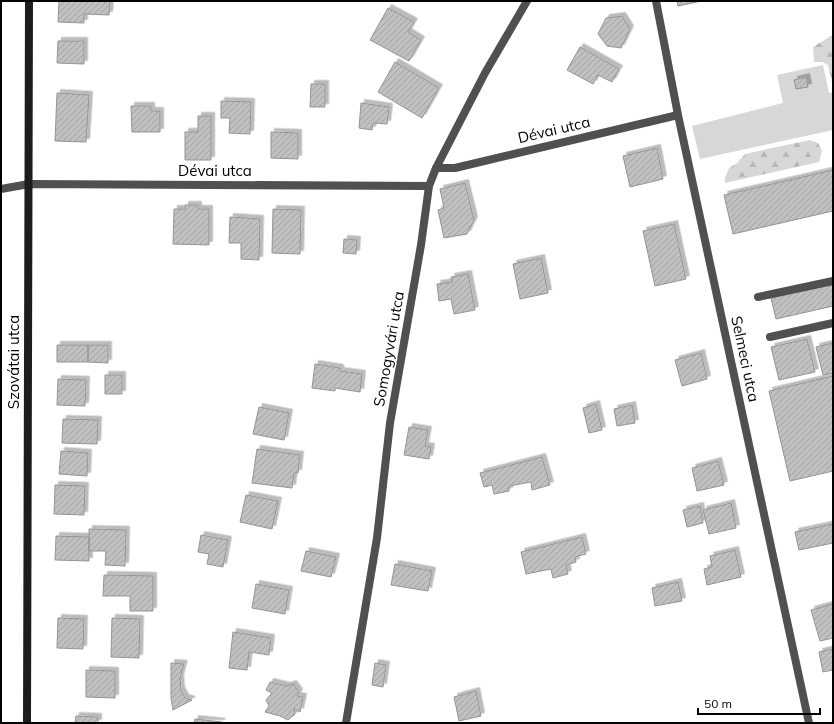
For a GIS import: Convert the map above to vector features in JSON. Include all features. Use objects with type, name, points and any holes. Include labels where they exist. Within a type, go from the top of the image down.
[{"type":"street","name":"Szovátai utca","points":[[28,723],[29,1]]},
{"type":"street","name":"Somogyvári utca","points":[[346,723],[377,538],[390,423],[421,245],[429,186],[436,168],[485,73],[527,1]]},
{"type":"street","name":"Selmeci utca","points":[[656,1],[678,115],[809,723]]},
{"type":"street","name":"Dévai utca","points":[[436,168],[455,168],[678,115]]},
{"type":"street","name":"Dévai utca","points":[[1,189],[29,184],[429,186]]},
{"type":"street","points":[[758,297],[833,281]]},
{"type":"street","points":[[770,337],[833,323]]},
{"type":"green space","points":[[831,36],[833,37],[833,87],[828,65],[822,62],[814,62],[813,47]]},
{"type":"green space","points":[[823,65],[829,93],[833,92],[833,130],[700,159],[692,126],[783,103],[777,75]]},
{"type":"green space","points":[[810,140],[818,143],[822,151],[819,162],[725,183],[725,178],[729,168],[737,163],[745,154]]},
{"type":"building","points":[[59,1],[110,1],[109,15],[84,14],[84,23],[58,22]]},
{"type":"building","points":[[677,1],[702,1],[678,6]]},
{"type":"building","points":[[388,8],[414,22],[408,32],[421,40],[409,61],[370,40]]},
{"type":"building","points":[[622,16],[630,29],[621,48],[607,46],[598,34],[606,18]]},
{"type":"building","points":[[58,41],[84,41],[84,64],[57,63]]},
{"type":"building","points":[[580,47],[619,69],[612,82],[598,75],[593,84],[567,70]]},
{"type":"building","points":[[395,62],[439,88],[422,118],[378,92]]},
{"type":"building","points":[[806,77],[808,87],[796,89],[794,80]]},
{"type":"building","points":[[311,84],[325,84],[325,107],[310,107]]},
{"type":"building","points":[[57,93],[89,95],[86,142],[55,141]]},
{"type":"building","points":[[221,101],[251,102],[250,134],[229,133],[230,118],[221,118]]},
{"type":"building","points":[[361,103],[389,107],[387,124],[373,123],[372,130],[359,128]]},
{"type":"building","points":[[131,106],[151,106],[151,111],[160,111],[160,132],[132,132]]},
{"type":"building","points":[[198,116],[211,116],[211,160],[185,160],[185,132],[198,132]]},
{"type":"building","points":[[271,132],[298,133],[298,159],[271,158]]},
{"type":"building","points":[[657,148],[663,179],[630,187],[623,156]]},
{"type":"building","points":[[833,170],[833,211],[733,234],[724,195]]},
{"type":"building","points":[[465,183],[474,220],[467,234],[444,238],[438,210],[444,208],[440,189]]},
{"type":"building","points":[[185,205],[198,205],[198,209],[209,209],[209,245],[173,244],[174,209],[185,209]]},
{"type":"building","points":[[273,209],[301,210],[300,254],[272,253]]},
{"type":"building","points":[[230,217],[260,219],[259,260],[241,259],[241,243],[229,243]]},
{"type":"building","points":[[674,224],[686,279],[655,286],[643,231]]},
{"type":"building","points":[[344,239],[357,240],[356,254],[343,253]]},
{"type":"building","points":[[541,258],[548,293],[520,299],[513,264]]},
{"type":"building","points":[[468,274],[475,310],[454,314],[451,299],[439,301],[437,284],[452,282],[451,277]]},
{"type":"building","points":[[833,284],[833,306],[776,319],[771,298]]},
{"type":"building","points":[[807,339],[815,372],[779,380],[771,347]]},
{"type":"building","points":[[833,343],[833,373],[823,375],[816,347]]},
{"type":"building","points":[[57,345],[88,345],[88,362],[57,362]]},
{"type":"building","points":[[88,345],[108,345],[108,363],[88,362]]},
{"type":"building","points":[[701,353],[707,379],[682,386],[675,360]]},
{"type":"building","points":[[315,364],[340,368],[340,371],[362,374],[360,392],[335,388],[335,391],[312,388]]},
{"type":"building","points":[[105,375],[122,375],[122,394],[105,394]]},
{"type":"building","points":[[833,376],[833,471],[790,481],[769,391]]},
{"type":"building","points":[[58,379],[86,380],[85,406],[57,405]]},
{"type":"building","points":[[596,404],[602,430],[589,433],[583,408]]},
{"type":"building","points":[[632,405],[635,423],[617,426],[614,409]]},
{"type":"building","points":[[259,407],[289,413],[284,440],[253,434]]},
{"type":"building","points":[[63,419],[98,420],[97,444],[62,443]]},
{"type":"building","points":[[409,427],[428,430],[425,446],[431,447],[429,459],[404,455]]},
{"type":"building","points":[[257,449],[300,455],[298,473],[294,473],[292,488],[252,483]]},
{"type":"building","points":[[61,451],[88,453],[87,476],[59,474]]},
{"type":"building","points":[[542,457],[550,485],[532,490],[531,482],[509,486],[509,491],[494,494],[492,485],[484,487],[480,473]]},
{"type":"building","points":[[718,461],[724,485],[697,491],[692,468]]},
{"type":"building","points":[[55,485],[85,486],[84,515],[54,514]]},
{"type":"building","points":[[246,495],[278,501],[272,529],[240,522]]},
{"type":"building","points":[[731,503],[736,528],[709,534],[703,510]]},
{"type":"building","points":[[700,506],[703,523],[687,527],[683,510]]},
{"type":"building","points":[[833,524],[833,543],[799,550],[795,532]]},
{"type":"building","points":[[89,529],[126,530],[125,566],[105,565],[106,551],[89,551]]},
{"type":"building","points":[[201,535],[228,540],[223,567],[207,564],[209,554],[198,552]]},
{"type":"building","points":[[56,536],[89,537],[89,561],[55,560]]},
{"type":"building","points":[[582,537],[586,554],[575,557],[576,562],[566,565],[568,574],[553,578],[551,569],[526,574],[521,552]]},
{"type":"building","points":[[735,550],[741,577],[707,585],[704,569],[712,567],[710,556]]},
{"type":"building","points":[[306,551],[336,557],[331,577],[301,571]]},
{"type":"building","points":[[395,564],[432,571],[428,591],[391,585]]},
{"type":"building","points":[[104,575],[153,576],[153,611],[130,611],[130,596],[103,596]]},
{"type":"building","points":[[678,582],[682,601],[655,606],[652,588]]},
{"type":"building","points":[[256,584],[289,590],[285,614],[252,608]]},
{"type":"building","points":[[833,604],[833,638],[820,641],[811,610]]},
{"type":"building","points":[[58,618],[84,619],[83,649],[57,648]]},
{"type":"building","points":[[112,618],[140,619],[139,658],[111,657]]},
{"type":"building","points":[[233,632],[271,638],[269,655],[249,652],[247,670],[229,668]]},
{"type":"building","points":[[833,649],[833,670],[823,672],[819,652]]},
{"type":"building","points":[[171,663],[184,664],[180,679],[181,690],[185,698],[192,700],[173,710],[171,698]]},
{"type":"building","points":[[375,663],[386,665],[383,687],[372,685]]},
{"type":"building","points":[[86,670],[115,671],[115,698],[86,697]]},
{"type":"building","points":[[270,682],[287,686],[293,684],[299,692],[297,696],[303,697],[300,712],[294,709],[295,714],[288,720],[265,712],[269,706],[266,700],[272,693],[266,690]]},
{"type":"building","points":[[476,691],[481,716],[459,721],[454,697]]},
{"type":"building","points":[[76,716],[98,717],[98,723],[75,723]]},
{"type":"building","points":[[195,719],[222,722],[194,723]]}]
